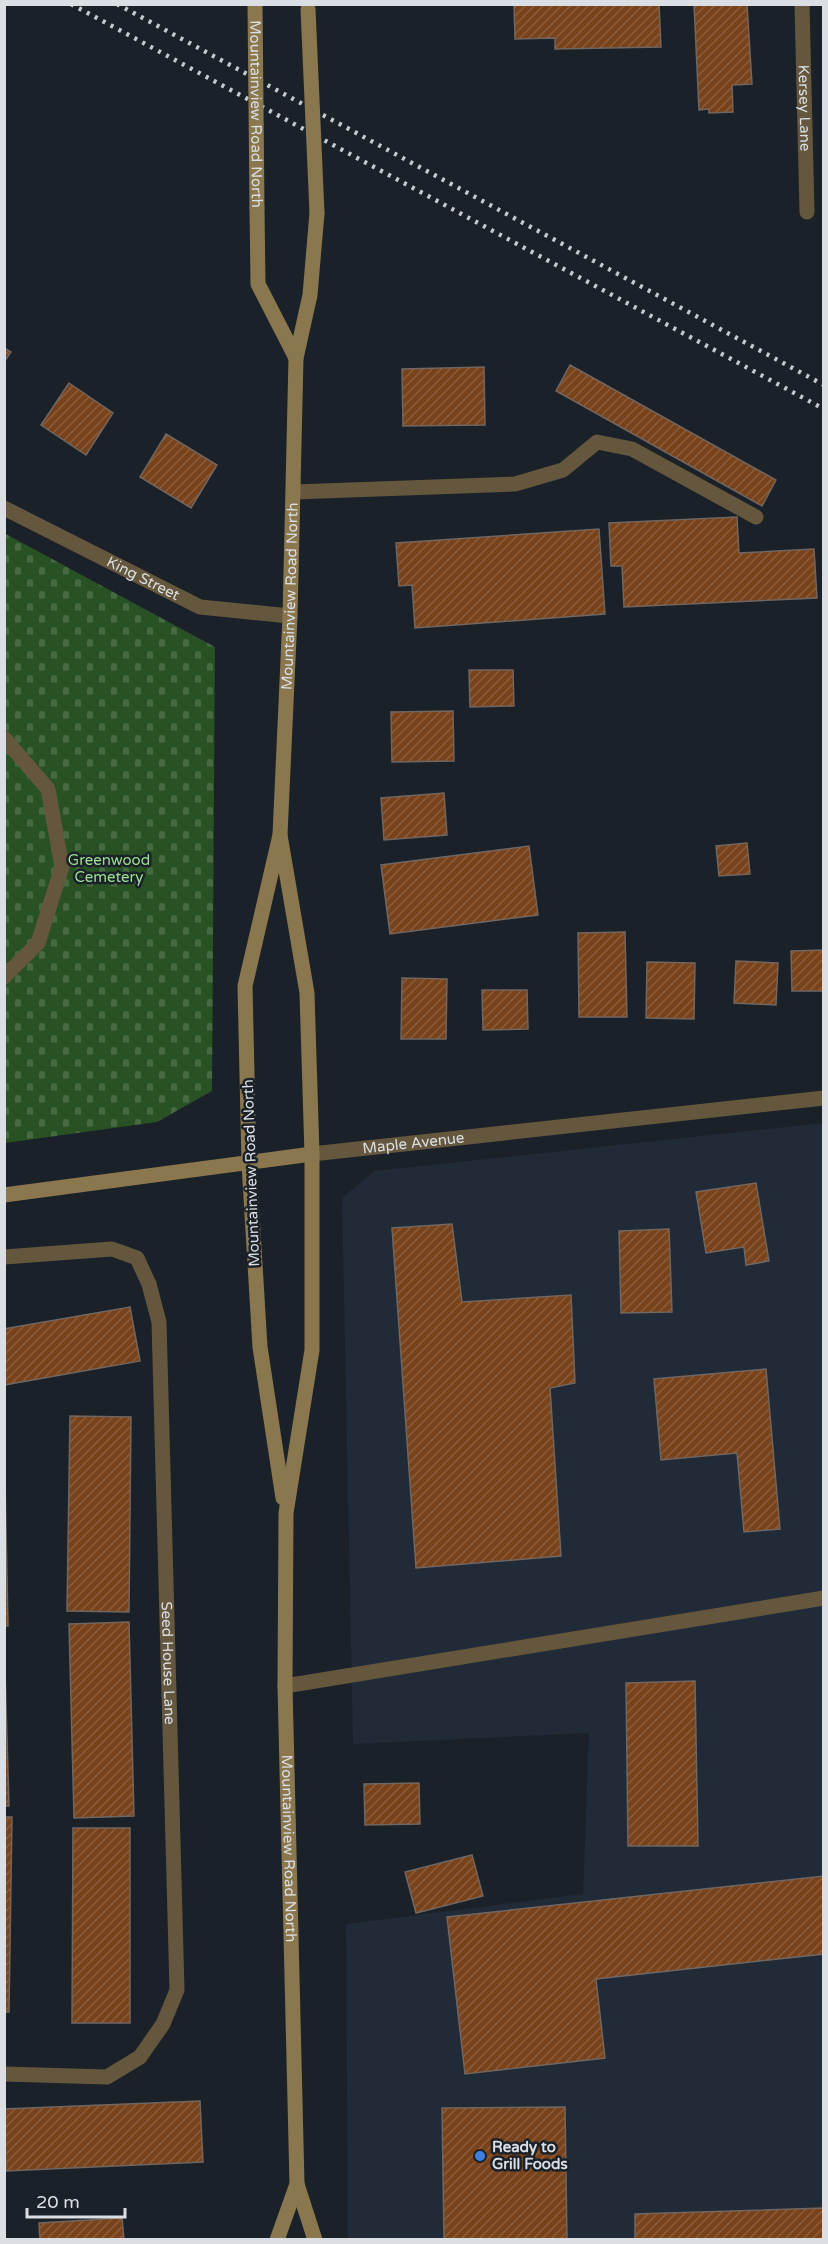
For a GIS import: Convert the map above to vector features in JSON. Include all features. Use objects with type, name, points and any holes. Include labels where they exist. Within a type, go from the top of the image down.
[{"type":"main road","name":"Mountainview Road North","points":[[255,4],[258,284],[297,358]]},
{"type":"main road","name":"Mountainview Road North","points":[[286,1513],[260,1347],[249,1164],[245,986],[280,835],[290,616],[297,358],[310,295],[317,213],[308,7]]},
{"type":"main road","name":"Mountainview Road North","points":[[280,835],[308,993],[312,1154],[312,1350],[286,1513],[285,1686],[297,2184],[315,2240]]},
{"type":"main road","name":"Maple Avenue","points":[[4,1195],[312,1154]]},
{"type":"main road","name":"Mountainview Road North","points":[[277,2240],[297,2184]]},
{"type":"street","name":"Kersey Lane","points":[[802,4],[807,212]]},
{"type":"street","points":[[294,492],[515,484],[563,470],[597,442],[632,449],[756,517]]},
{"type":"street","name":"King Street","points":[[4,508],[200,607],[290,616]]},
{"type":"street","points":[[4,738],[48,789],[62,867],[38,943],[4,977]]},
{"type":"street","name":"Maple Avenue","points":[[312,1154],[824,1098]]},
{"type":"street","name":"Seed House Lane","points":[[4,1257],[112,1249],[137,1258],[149,1284],[159,1322],[177,1990],[163,2024],[140,2057],[107,2077],[4,2074]]},
{"type":"street","points":[[285,1686],[824,1598]]},
{"type":"shaded area","points":[[823,1123],[823,2239],[348,2239],[346,1924],[583,1894],[589,1733],[353,1744],[342,1198],[374,1171]]},
{"type":"green space","name":"Greenwood Cemetery","points":[[4,533],[215,647],[212,1091],[157,1122],[5,1143]]},
{"type":"building","points":[[514,4],[659,4],[661,47],[555,49],[555,38],[515,39]]},
{"type":"building","points":[[694,4],[747,4],[752,84],[732,85],[733,112],[709,113],[709,109],[699,110]]},
{"type":"building","points":[[4,348],[11,352],[4,362]]},
{"type":"building","points":[[570,365],[776,480],[762,506],[556,391]]},
{"type":"building","points":[[484,367],[485,425],[403,426],[402,369]]},
{"type":"building","points":[[69,383],[113,413],[86,455],[41,425]]},
{"type":"building","points":[[166,434],[217,465],[191,508],[140,477]]},
{"type":"building","points":[[737,517],[739,553],[814,549],[817,598],[624,607],[622,566],[611,566],[609,523]]},
{"type":"building","points":[[599,529],[605,614],[415,628],[412,585],[399,586],[396,543]]},
{"type":"building","points":[[469,670],[513,670],[514,706],[470,707]]},
{"type":"building","points":[[453,711],[454,761],[392,762],[391,712]]},
{"type":"building","points":[[444,793],[447,835],[384,840],[381,798]]},
{"type":"building","points":[[747,843],[750,874],[719,876],[716,846]]},
{"type":"building","points":[[529,846],[538,915],[390,934],[381,865]]},
{"type":"building","points":[[625,932],[627,1017],[579,1017],[578,933]]},
{"type":"building","points":[[824,950],[824,991],[792,991],[791,951]]},
{"type":"building","points":[[736,961],[778,963],[776,1005],[734,1003]]},
{"type":"building","points":[[647,962],[695,963],[694,1019],[646,1018]]},
{"type":"building","points":[[402,978],[447,979],[446,1039],[401,1039]]},
{"type":"building","points":[[482,990],[527,990],[528,1029],[483,1030]]},
{"type":"building","points":[[756,1183],[769,1261],[746,1265],[744,1247],[706,1253],[696,1192]]},
{"type":"building","points":[[452,1224],[462,1302],[571,1295],[575,1383],[550,1388],[561,1556],[416,1568],[392,1228]]},
{"type":"building","points":[[669,1229],[672,1312],[621,1313],[619,1231]]},
{"type":"building","points":[[130,1307],[140,1361],[4,1385],[4,1329]]},
{"type":"building","points":[[766,1369],[780,1529],[744,1532],[737,1453],[661,1460],[654,1379]]},
{"type":"building","points":[[70,1416],[131,1417],[129,1612],[67,1611]]},
{"type":"building","points":[[4,1432],[8,1626],[4,1626]]},
{"type":"building","points":[[129,1622],[134,1816],[74,1818],[69,1624]]},
{"type":"building","points":[[4,1638],[9,1806],[4,1806]]},
{"type":"building","points":[[695,1681],[698,1846],[628,1846],[626,1683]]},
{"type":"building","points":[[419,1783],[420,1824],[365,1825],[364,1784]]},
{"type":"building","points":[[4,1817],[12,1817],[9,2012],[4,2012]]},
{"type":"building","points":[[73,1828],[130,1828],[130,2023],[72,2023]]},
{"type":"building","points":[[472,1855],[483,1896],[416,1913],[405,1872]]},
{"type":"building","points":[[824,1876],[824,1954],[596,1979],[605,2058],[465,2074],[447,1917]]},
{"type":"building","points":[[200,2101],[203,2162],[6,2171],[4,2109]]},
{"type":"building","points":[[565,2107],[567,2240],[444,2240],[442,2108]]},
{"type":"building","points":[[824,2208],[824,2240],[635,2240],[635,2214]]},
{"type":"building","points":[[122,2218],[124,2240],[40,2240],[39,2223]]},
{"type":"railway","points":[[71,4],[824,409]]},
{"type":"railway","points":[[117,4],[824,385]]},
{"type":"place","name":"Ready to Grill Foods","points":[[480,2156]]}]
